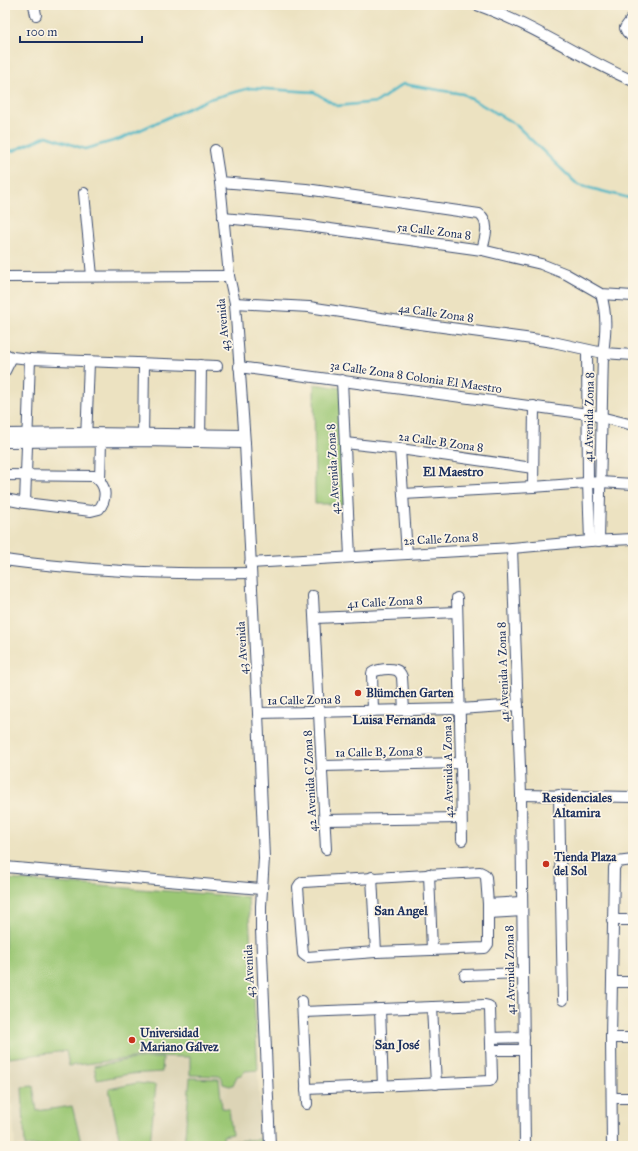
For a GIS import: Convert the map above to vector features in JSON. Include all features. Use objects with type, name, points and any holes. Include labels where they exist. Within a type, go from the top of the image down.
[{"type":"street","points":[[34,5],[36,15]]},
{"type":"street","points":[[477,5],[512,19],[599,65],[633,81]]},
{"type":"street","points":[[633,17],[625,28],[633,38]]},
{"type":"street","name":"43 Avenida","points":[[215,150],[220,182],[229,276],[235,303],[245,439],[264,858],[261,889],[261,930],[270,1146]]},
{"type":"street","points":[[220,182],[306,189],[479,214],[485,219],[487,228],[482,250]]},
{"type":"street","points":[[84,193],[92,276]]},
{"type":"street","name":"5a Calle Zona 8","points":[[223,218],[301,225],[482,250],[541,264],[566,274],[601,294],[633,296]]},
{"type":"street","points":[[5,277],[229,276]]},
{"type":"street","name":"41 Avenida Zona 8","points":[[595,541],[600,482],[603,353],[606,326],[605,307],[601,294]]},
{"type":"street","name":"4a Calle Zona 8","points":[[235,303],[309,307],[552,342],[603,353],[633,355]]},
{"type":"street","name":"41 Avenida Zona 8","points":[[587,350],[588,482],[595,541]]},
{"type":"street","points":[[5,371],[9,355],[30,359],[217,366]]},
{"type":"street","points":[[25,503],[30,359]]},
{"type":"street","points":[[86,437],[89,362]]},
{"type":"street","points":[[143,437],[144,364]]},
{"type":"street","points":[[200,439],[202,365]]},
{"type":"street","name":"3a Calle Zona 8 Colonia El Maestro","points":[[239,367],[534,406],[588,414],[633,425]]},
{"type":"street","name":"42 Avenida Zona 8","points":[[342,380],[350,557]]},
{"type":"street","points":[[533,487],[534,406]]},
{"type":"street","points":[[5,434],[27,437],[245,439]]},
{"type":"street","points":[[5,442],[27,437]]},
{"type":"street","points":[[86,437],[101,442],[143,437]]},
{"type":"street","points":[[5,499],[91,511],[99,509],[103,504],[105,497],[104,488],[100,480],[101,442]]},
{"type":"street","name":"2a Calle B Zona 8","points":[[345,443],[400,449],[533,468]]},
{"type":"street","points":[[400,449],[407,554]]},
{"type":"street","points":[[5,475],[94,476],[100,480]]},
{"type":"street","points":[[403,494],[533,487],[588,482],[633,484]]},
{"type":"street","name":"2a Calle Zona 8","points":[[250,563],[512,548],[595,541],[633,540]]},
{"type":"street","name":"41 Avenida A Zona 8","points":[[512,548],[521,795]]},
{"type":"street","points":[[5,560],[104,570],[171,573],[251,573]]},
{"type":"street","name":"42 Avenida C Zona 8","points":[[313,596],[326,849]]},
{"type":"street","name":"42 Avenida A Zona 8","points":[[456,598],[460,709],[462,840]]},
{"type":"street","name":"41 Calle Zona 8","points":[[315,618],[457,612]]},
{"type":"street","points":[[373,711],[372,673],[377,671],[394,670],[400,673],[402,677],[404,710]]},
{"type":"street","name":"1a Calle Zona 8","points":[[258,714],[460,709],[518,705]]},
{"type":"street","name":"1a Calle B, Zona 8","points":[[322,766],[461,763]]},
{"type":"street","points":[[521,795],[633,796]]},
{"type":"street","name":"41 Avenida Zona 8","points":[[521,795],[525,1146]]},
{"type":"street","points":[[559,795],[563,1000]]},
{"type":"street","points":[[324,820],[461,818]]},
{"type":"street","points":[[612,1146],[611,1038],[614,865],[619,861],[633,860]]},
{"type":"street","points":[[5,867],[261,889]]},
{"type":"street","points":[[480,872],[484,874],[486,877],[488,908],[488,944],[485,948],[304,956],[298,887],[303,882],[429,874],[480,872]]},
{"type":"street","points":[[429,874],[432,950]]},
{"type":"street","points":[[372,877],[376,952]]},
{"type":"street","points":[[488,908],[522,907]]},
{"type":"street","points":[[612,920],[633,920]]},
{"type":"street","points":[[465,975],[523,973]]},
{"type":"street","points":[[613,982],[633,982]]},
{"type":"street","points":[[302,1001],[307,1104]]},
{"type":"street","points":[[303,1012],[485,1005],[489,1006],[490,1009],[492,1078],[490,1081],[306,1090]]},
{"type":"street","points":[[432,1007],[436,1084]]},
{"type":"street","points":[[380,1009],[383,1086]]},
{"type":"street","points":[[491,1038],[524,1038]]},
{"type":"street","points":[[611,1038],[633,1038]]},
{"type":"street","points":[[491,1050],[524,1050]]},
{"type":"street","points":[[612,1098],[633,1098]]},
{"type":"shaded area","name":"Universidad Mariano Gálvez","points":[[5,879],[248,897],[262,1146],[15,1146],[5,1003]]},
{"type":"green space","points":[[314,384],[342,388],[347,504],[315,504]]},
{"type":"green space","name":"Universidad Mariano Gálvez","points":[[5,879],[248,897],[258,1070],[245,1071],[242,1075],[237,1076],[234,1084],[230,1086],[223,1084],[222,1078],[219,1076],[190,1075],[190,1057],[148,1056],[69,1066],[66,1051],[9,1058],[5,1004]]},
{"type":"green space","points":[[148,1058],[163,1058],[162,1072],[129,1074],[97,1080],[94,1066]]},
{"type":"green space","points":[[190,1078],[219,1079],[222,1108],[229,1109],[232,1134],[223,1136],[224,1146],[184,1146]]},
{"type":"green space","points":[[137,1083],[156,1085],[150,1143],[162,1146],[121,1146],[109,1089]]},
{"type":"green space","points":[[33,1086],[37,1111],[72,1106],[82,1146],[25,1146],[22,1087]]},
{"type":"green space","points":[[262,1139],[262,1146],[233,1146],[232,1141]]},
{"type":"waterway","points":[[5,149],[13,151],[47,136],[85,149],[120,139],[209,99],[250,88],[314,92],[337,106],[377,102],[403,84],[463,94],[515,124],[578,185],[633,199]]},
{"type":"place","name":"Blümchen Garten","points":[[358,693]]},
{"type":"place","name":"Tienda Plaza del Sol","points":[[546,864]]},
{"type":"place","name":"Universidad Mariano Gálvez","points":[[132,1040]]},
{"type":"district","name":"El Maestro","points":[[453,472]]},
{"type":"district","name":"Luisa Fernanda","points":[[394,720]]},
{"type":"district","name":"Residenciales Altamira","points":[[577,806]]},
{"type":"district","name":"San Angel","points":[[401,911]]},
{"type":"district","name":"San José","points":[[397,1045]]}]
